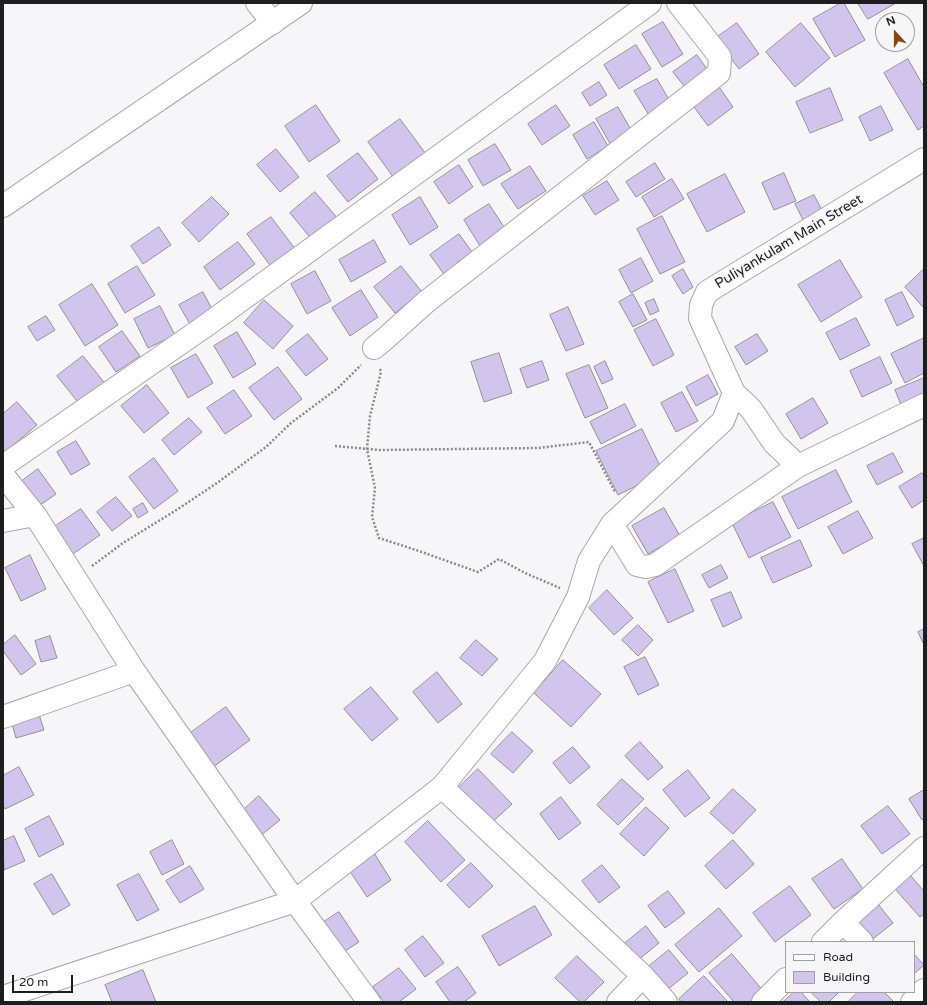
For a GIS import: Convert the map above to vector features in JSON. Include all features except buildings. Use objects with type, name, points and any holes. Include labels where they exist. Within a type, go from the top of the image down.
[{"type":"street","points":[[257,3],[273,23]]},
{"type":"street","points":[[3,206],[301,3]]},
{"type":"street","points":[[3,466],[204,327],[650,3]]},
{"type":"street","points":[[374,348],[426,302],[719,73],[720,57],[678,3]]},
{"type":"street","name":"Puliyankulam Main Street","points":[[734,393],[700,318],[701,305],[707,292],[924,159]]},
{"type":"street","points":[[3,997],[295,901],[442,787],[545,661],[578,597],[589,561],[618,518],[723,421],[734,393],[751,409],[774,443],[798,466]]},
{"type":"street","points":[[618,518],[637,565],[646,567],[655,565],[798,466],[924,405]]},
{"type":"street","points":[[3,475],[36,516],[134,671],[295,901],[369,1002]]},
{"type":"street","points":[[3,521],[36,516]]},
{"type":"street","points":[[3,717],[134,671]]},
{"type":"street","points":[[442,787],[643,976],[666,1002]]},
{"type":"street","points":[[824,941],[924,848]]},
{"type":"street","points":[[843,922],[861,941]]},
{"type":"street","points":[[618,1002],[643,976]]},
{"type":"street","points":[[763,1002],[785,980]]},
{"type":"path","points":[[374,348],[381,372],[370,416],[367,449],[375,488],[372,517],[379,538],[478,572],[499,558],[525,573],[578,597]]},
{"type":"path","points":[[75,578],[123,543],[217,483],[266,447],[291,423],[338,388],[364,361],[374,348]]},
{"type":"path","points":[[335,446],[380,450],[538,448],[589,442],[618,518]]}]
